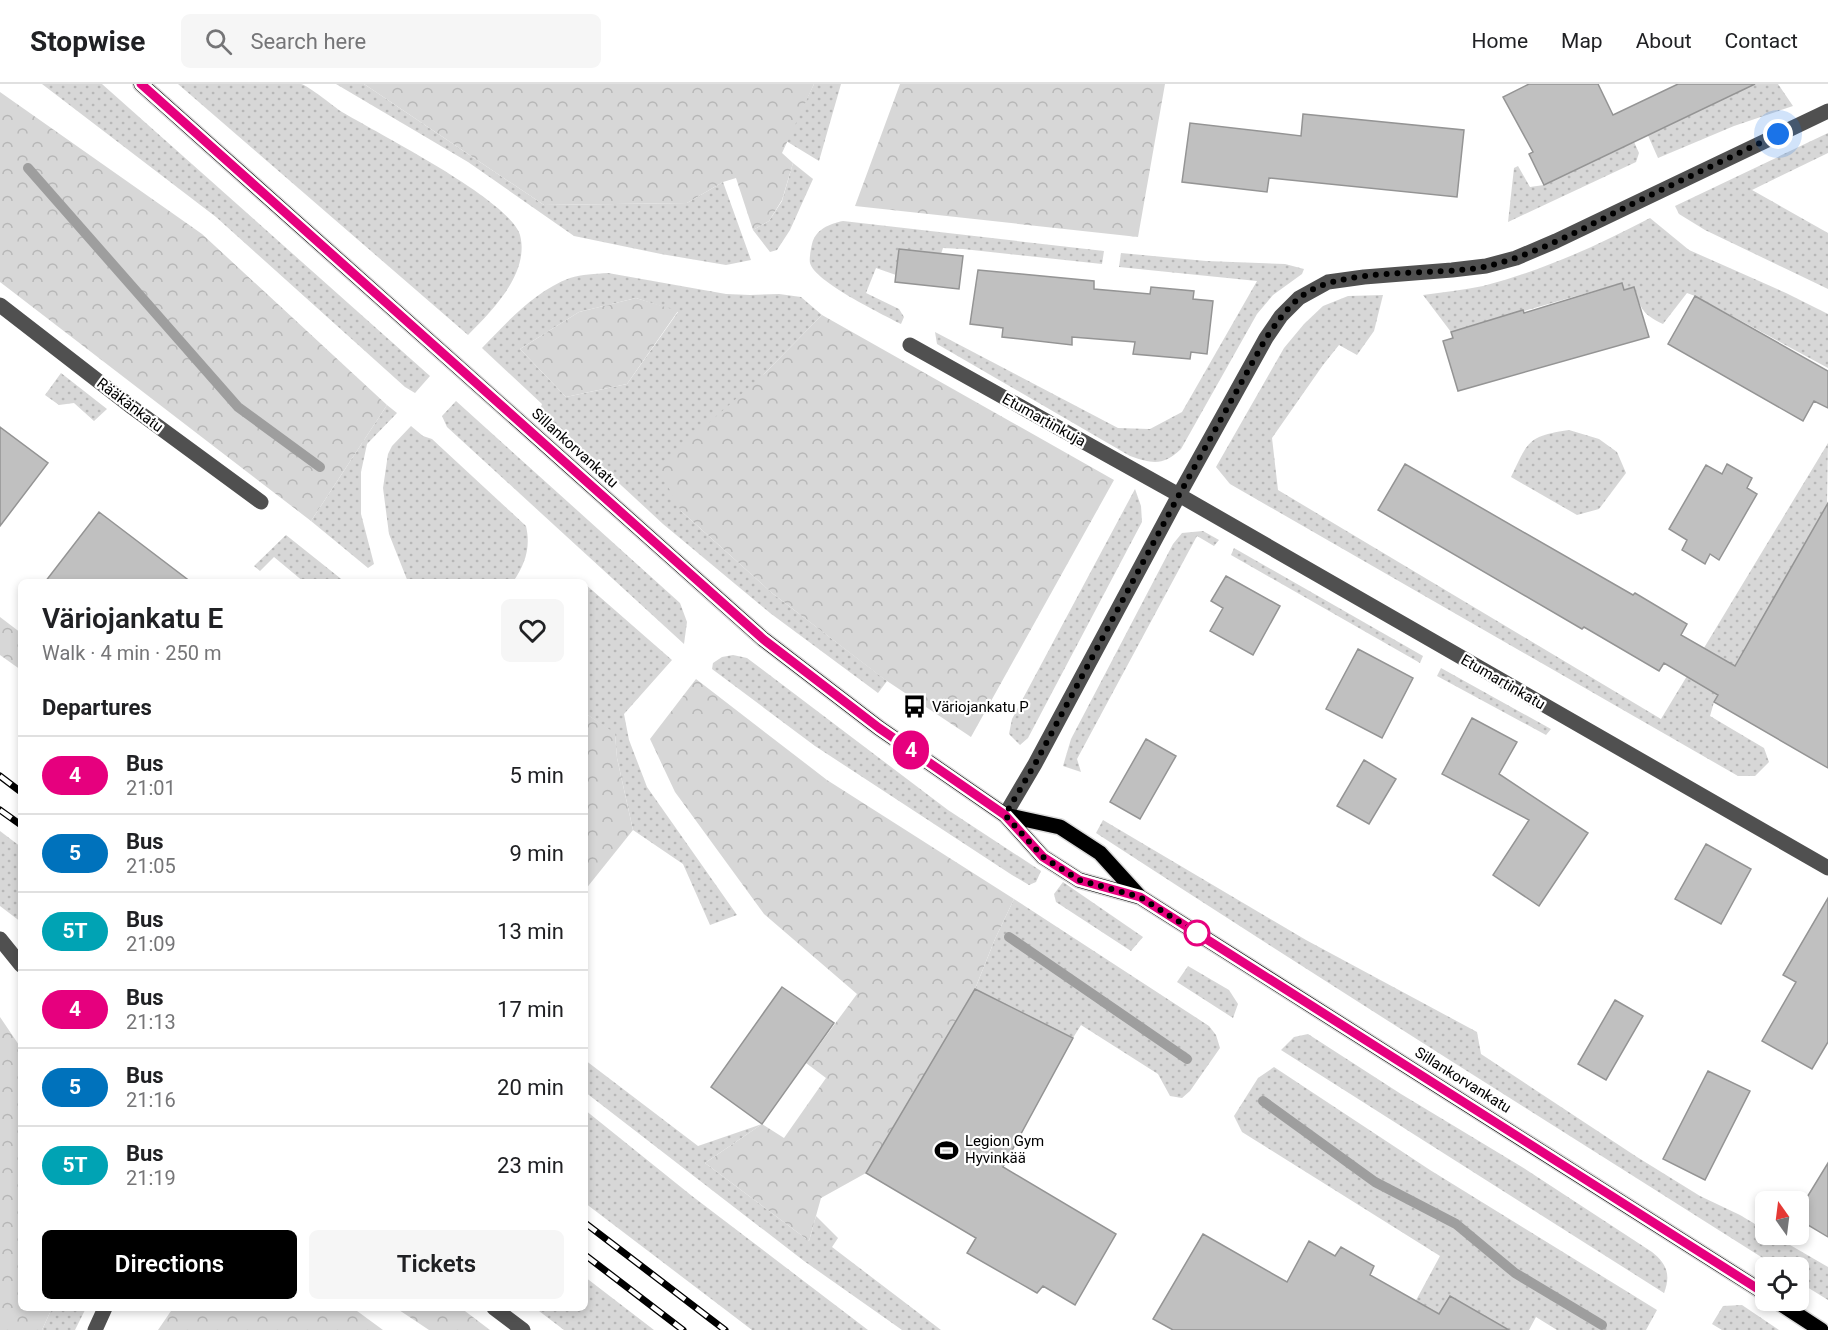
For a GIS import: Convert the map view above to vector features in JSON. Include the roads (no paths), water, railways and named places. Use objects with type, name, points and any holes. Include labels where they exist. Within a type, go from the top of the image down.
[{"type":"main road","name":"Sillankorvankatu","points":[[141,84],[763,639],[879,728],[1005,815],[1043,857],[1079,880],[1140,897]]},
{"type":"main road","name":"Sillankorvankatu","points":[[1005,815],[1060,827],[1100,853],[1140,897],[1755,1287]]},
{"type":"main road","points":[[1792,1311],[1821,1330]]},
{"type":"street","points":[[1005,815],[1035,764],[1266,338],[1281,316],[1299,298],[1328,282],[1486,266],[1516,258],[1828,111]]},
{"type":"street","name":"Rääkänkatu","points":[[0,305],[261,502]]},
{"type":"street","name":"Etumartinkuja","points":[[910,345],[1179,495]]},
{"type":"street","name":"Etumartinkatu","points":[[1179,495],[1828,868]]},
{"type":"street","points":[[0,937],[18,946]]},
{"type":"street","points":[[0,937],[18,961]]},
{"type":"street","points":[[94,1330],[104,1311]]},
{"type":"street","points":[[498,1311],[523,1330]]},
{"type":"waterway","points":[[28,168],[238,407],[320,467]]},
{"type":"waterway","points":[[1009,937],[1187,1059]]},
{"type":"waterway","points":[[1263,1101],[1375,1182],[1456,1224],[1515,1273],[1602,1325]]},
{"type":"railway","points":[[0,776],[18,790]]},
{"type":"railway","points":[[0,810],[18,823]]},
{"type":"railway","points":[[588,1225],[725,1330]]},
{"type":"railway","points":[[588,1257],[683,1330]]},
{"type":"place","name":"Väriojankatu P","points":[[914,707]]},
{"type":"place","name":"Legion Gym Hyvinkää","points":[[947,1150]]}]
